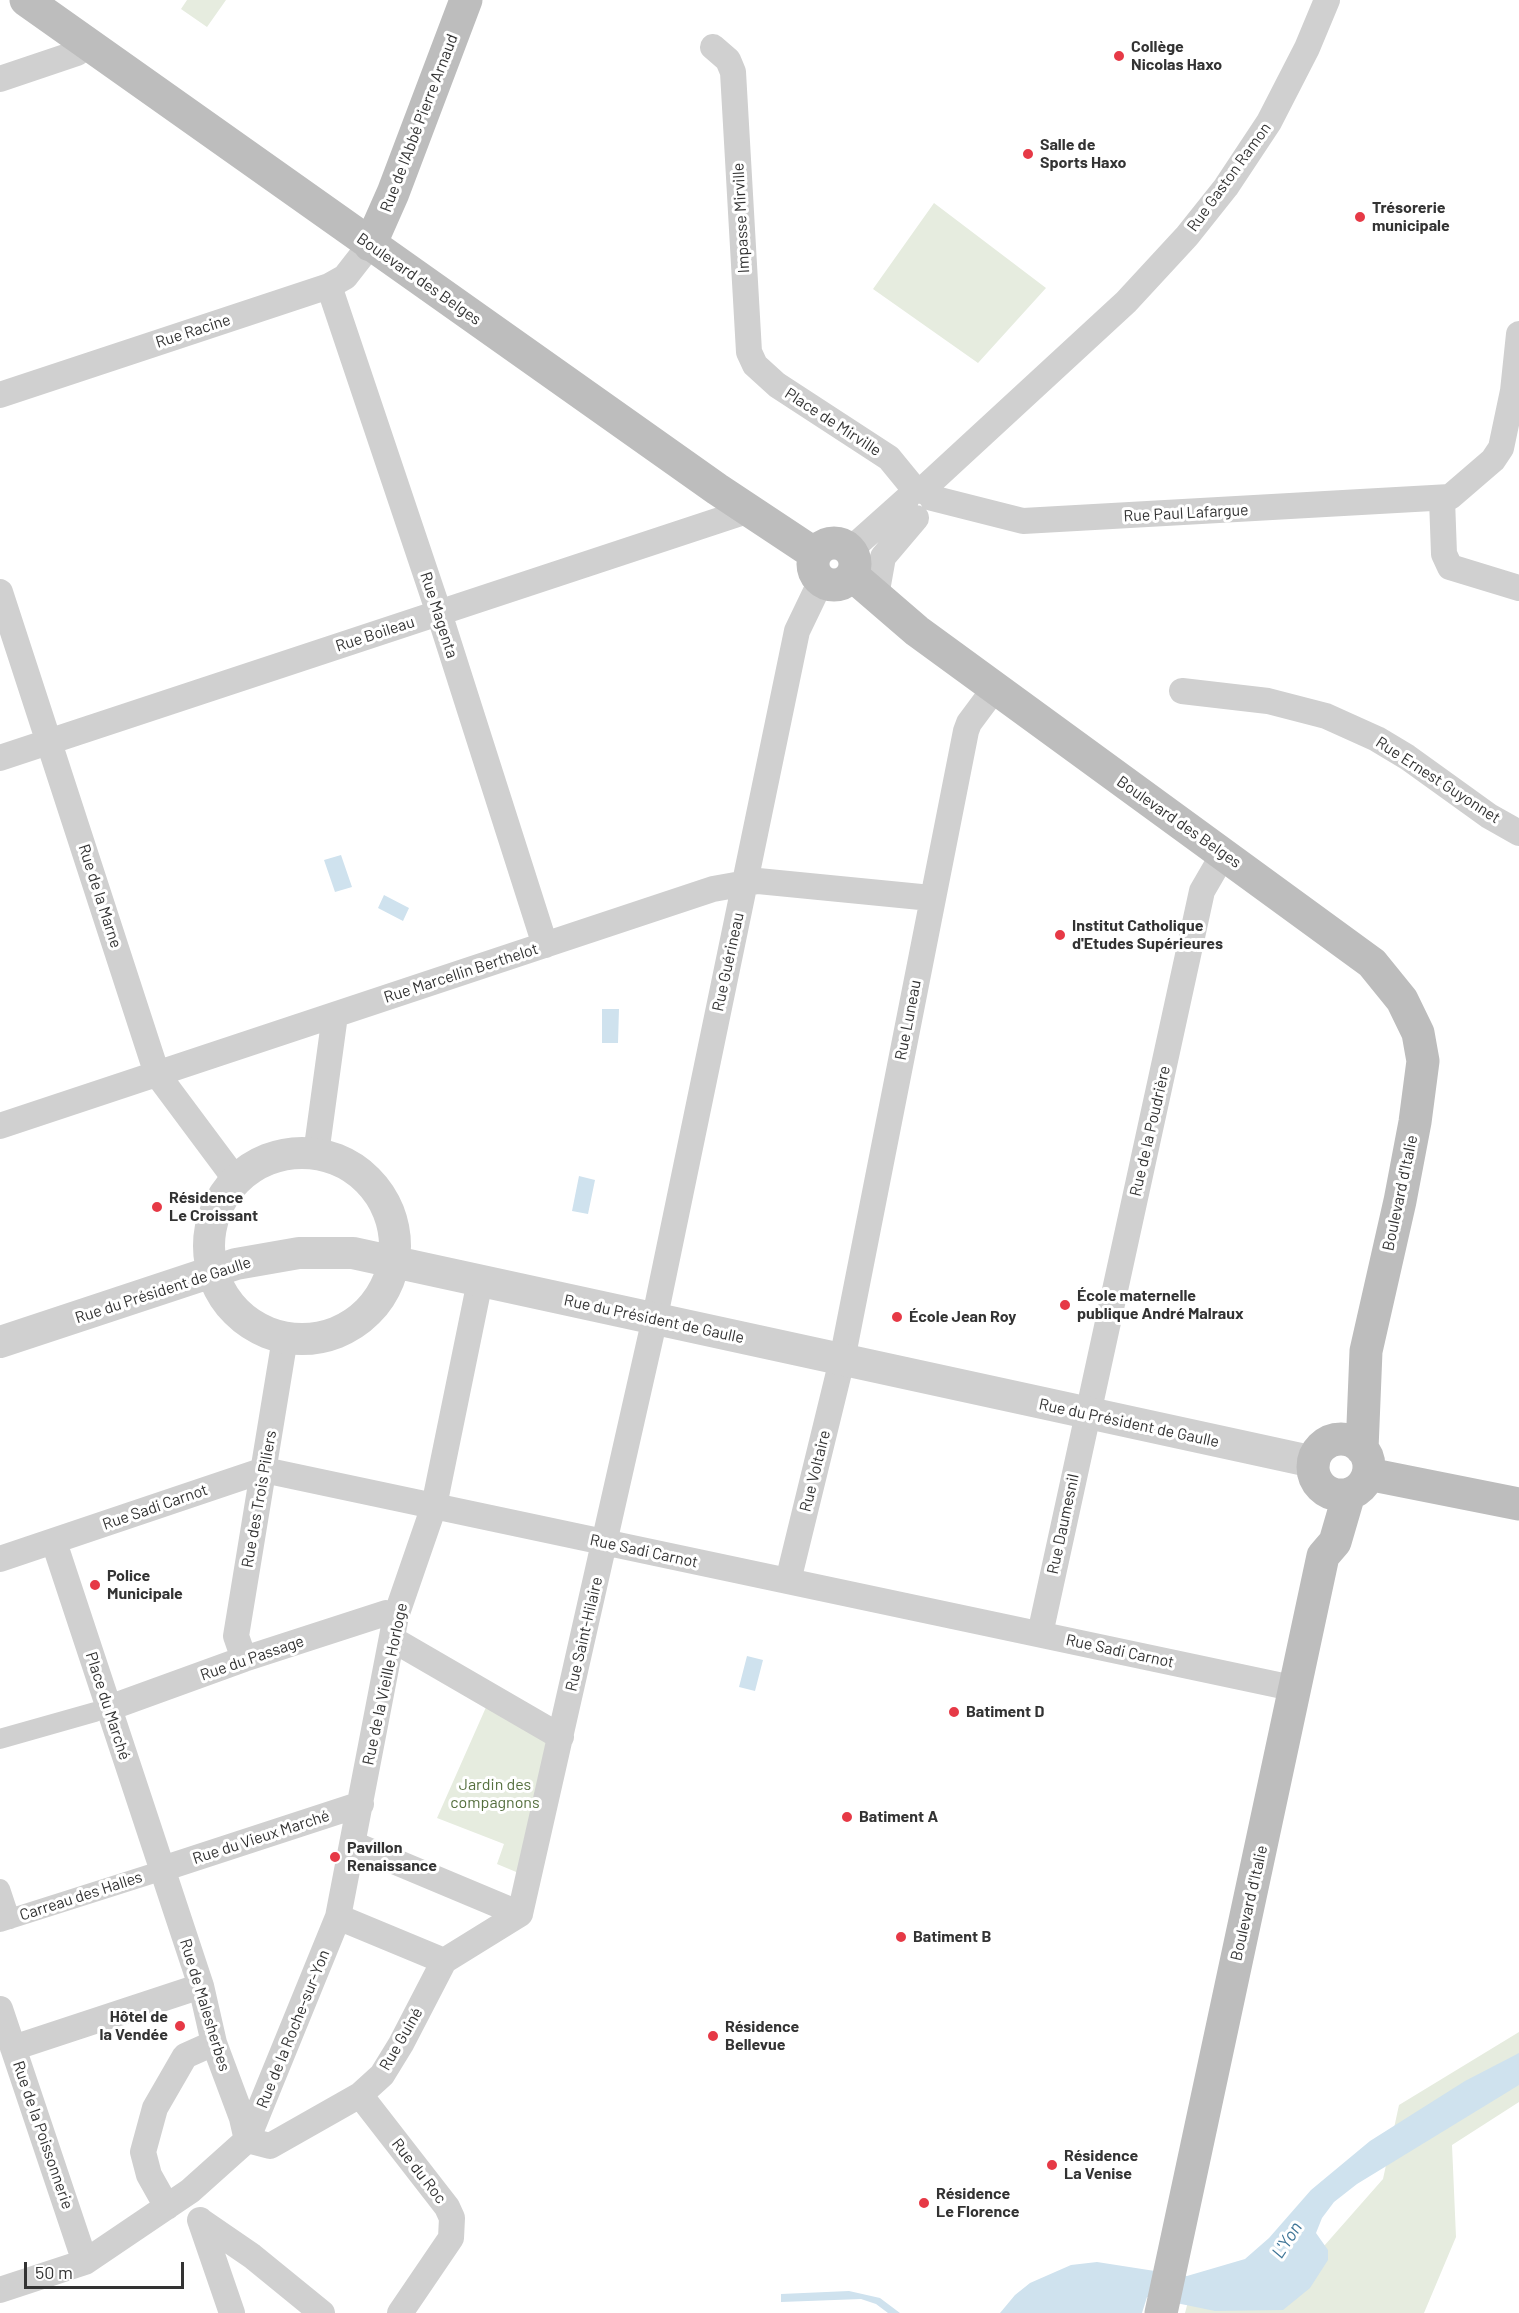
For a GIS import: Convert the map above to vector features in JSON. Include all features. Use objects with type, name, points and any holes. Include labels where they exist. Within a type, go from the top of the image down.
[{"type":"main road","name":"Rue de l'Abbé Pierre Arnaud","points":[[370,245],[393,193],[466,0]]},
{"type":"main road","name":"Boulevard des Belges","points":[[29,1],[370,245],[750,510],[836,577],[917,630],[1224,853],[1372,963],[1402,1000],[1418,1033]]},
{"type":"main road","name":"Boulevard d'Italie","points":[[1161,2313],[1236,1960],[1297,1689],[1323,1556],[1318,1540],[1341,1468],[1415,1122],[1423,1060],[1418,1033]]},
{"type":"main road","points":[[1341,1468],[1519,1504]]},
{"type":"street","name":"Rue Gaston Ramon","points":[[922,501],[977,441],[1096,331],[1187,236],[1226,187],[1282,99],[1327,0]]},
{"type":"street","points":[[0,79],[77,53],[87,43]]},
{"type":"street","name":"Impasse Mirville","points":[[713,47],[728,60],[733,72],[749,352],[755,365],[777,385]]},
{"type":"street","name":"Rue Racine","points":[[0,394],[329,286],[345,278],[370,245]]},
{"type":"street","name":"Rue Magenta","points":[[329,286],[440,613],[545,945]]},
{"type":"street","points":[[1519,334],[1513,391],[1501,448],[1493,460],[1467,484],[1450,497],[1442,499],[1444,554],[1450,567],[1519,588]]},
{"type":"street","name":"Place de Mirville","points":[[777,385],[889,458],[922,501]]},
{"type":"street","name":"Rue Paul Lafargue","points":[[922,501],[1023,521],[1442,499]]},
{"type":"street","points":[[836,577],[859,542],[922,501]]},
{"type":"street","name":"Rue Guérineau","points":[[655,1319],[797,631],[836,577],[883,557],[922,501]]},
{"type":"street","name":"Rue Boileau","points":[[0,758],[750,510]]},
{"type":"street","name":"Rue de la Marne","points":[[0,592],[157,1074],[236,1180]]},
{"type":"street","name":"Rue Luneau","points":[[842,1360],[931,898],[969,723],[995,688]]},
{"type":"street","name":"Rue Ernest Guyonnet","points":[[1182,691],[1268,701],[1326,716],[1377,739],[1407,756],[1480,809],[1519,832]]},
{"type":"street","name":"Rue de la Poudrière","points":[[1086,1414],[1202,891],[1224,853]]},
{"type":"street","name":"Rue Marcellin Berthelot","points":[[0,1126],[712,889],[745,881],[931,898]]},
{"type":"street","points":[[316,1154],[335,1015]]},
{"type":"street","points":[[294,1153],[316,1154],[336,1159],[355,1169],[377,1192],[392,1220],[395,1241],[394,1262],[391,1275],[378,1300],[348,1327],[309,1339],[285,1338],[255,1326],[241,1316],[224,1296],[212,1273],[209,1239],[212,1223],[221,1200],[236,1180],[253,1167],[273,1158],[294,1153]]},
{"type":"street","name":"Rue du Président de Gaulle","points":[[0,1342],[245,1262],[299,1253],[353,1253],[1341,1468]]},
{"type":"street","name":"Rue de la Vieille Horloge","points":[[353,1844],[394,1628],[434,1506],[480,1281]]},
{"type":"street","name":"Rue Saint-Hilaire","points":[[520,1914],[655,1319]]},
{"type":"street","name":"Rue des Trois Piliers","points":[[244,1659],[236,1636],[285,1338]]},
{"type":"street","name":"Rue Voltaire","points":[[788,1581],[842,1360]]},
{"type":"street","name":"Rue Daumesnil","points":[[1040,1634],[1086,1414]]},
{"type":"street","name":"Rue Sadi Carnot","points":[[0,1559],[264,1470],[1297,1689]]},
{"type":"street","name":"Place du Marché","points":[[54,1542],[102,1710],[156,1871]]},
{"type":"street","name":"Rue du Passage","points":[[102,1710],[244,1659],[386,1613],[394,1628]]},
{"type":"street","points":[[394,1628],[561,1737]]},
{"type":"street","points":[[0,1739],[102,1710]]},
{"type":"street","name":"Rue du Vieux Marché","points":[[156,1871],[361,1804]]},
{"type":"street","points":[[353,1844],[520,1914]]},
{"type":"street","name":"Rue de la Roche-sur-Yon","points":[[247,2140],[338,1917],[353,1844]]},
{"type":"street","name":"Carreau des Halles","points":[[0,1889],[5,1921],[156,1871]]},
{"type":"street","name":"Rue de Malesherbes","points":[[156,1871],[201,1986],[214,2043],[242,2118],[247,2140]]},
{"type":"street","points":[[338,1917],[444,1961],[520,1914]]},
{"type":"street","name":"Rue Guiné","points":[[247,2140],[270,2146],[360,2095],[382,2075],[395,2055],[444,1961]]},
{"type":"street","points":[[13,2048],[201,1986]]},
{"type":"street","name":"Rue de la Poissonnerie","points":[[0,2009],[85,2262]]},
{"type":"street","points":[[167,2207],[149,2175],[142,2152],[155,2108],[185,2056],[214,2043]]},
{"type":"street","name":"Rue du Roc","points":[[360,2095],[447,2207],[452,2218],[451,2238],[400,2313]]},
{"type":"street","points":[[0,2290],[85,2262],[190,2191],[247,2140]]},
{"type":"street","points":[[190,2191],[220,2270],[232,2313]]},
{"type":"street","points":[[201,2221],[252,2256],[322,2313]]},
{"type":"street","points":[[220,2270],[237,2266],[252,2256]]},
{"type":"green space","points":[[187,0],[226,0],[207,27],[181,9]]},
{"type":"green space","points":[[934,203],[1046,288],[978,363],[873,289]]},
{"type":"green space","name":"Jardin des compagnons","points":[[487,1705],[551,1738],[521,1874],[497,1864],[504,1844],[437,1818]]},
{"type":"green space","points":[[1519,2032],[1519,2102],[1452,2145],[1456,2237],[1424,2313],[1185,2313],[1189,2298],[1302,2271],[1383,2179],[1399,2105]]},
{"type":"water","points":[[341,855],[352,887],[335,892],[324,860]]},
{"type":"water","points":[[384,895],[409,908],[403,921],[378,908]]},
{"type":"water","points":[[602,1009],[619,1009],[618,1043],[602,1043]]},
{"type":"water","points":[[579,1176],[595,1180],[588,1214],[572,1211]]},
{"type":"water","points":[[747,1656],[763,1660],[755,1691],[739,1687]]},
{"type":"water","name":"L'Yon","points":[[1519,2053],[1519,2085],[1357,2184],[1334,2202],[1322,2218],[1316,2233],[1328,2250],[1328,2260],[1310,2288],[1283,2310],[1215,2311],[1147,2297],[1142,2313],[1000,2313],[1015,2295],[1030,2283],[1071,2265],[1097,2262],[1187,2276],[1245,2259],[1269,2238],[1311,2190],[1370,2141],[1465,2081]]},
{"type":"water","points":[[849,2291],[880,2298],[900,2313],[888,2313],[876,2304],[861,2299],[781,2302],[781,2294]]},
{"type":"place","name":"Collège Nicolas Haxo","points":[[1119,56]]},
{"type":"place","name":"Salle de Sports Haxo","points":[[1028,154]]},
{"type":"place","name":"Trésorerie municipale","points":[[1360,217]]},
{"type":"place","name":"Institut Catholique d'Etudes Supérieures","points":[[1060,935]]},
{"type":"place","name":"Résidence Le Croissant","points":[[157,1207]]},
{"type":"place","name":"École maternelle publique André Malraux","points":[[1065,1305]]},
{"type":"place","name":"École Jean Roy","points":[[897,1317]]},
{"type":"place","name":"Police Municipale","points":[[95,1585]]},
{"type":"place","name":"Batiment D","points":[[954,1712]]},
{"type":"place","name":"Batiment A","points":[[847,1817]]},
{"type":"place","name":"Pavillon Renaissance","points":[[335,1857]]},
{"type":"place","name":"Batiment B","points":[[901,1937]]},
{"type":"place","name":"Hôtel de la Vendée","points":[[180,2026]]},
{"type":"place","name":"Résidence Bellevue","points":[[713,2036]]},
{"type":"place","name":"Résidence La Venise","points":[[1052,2165]]},
{"type":"place","name":"Résidence Le Florence","points":[[924,2203]]}]
